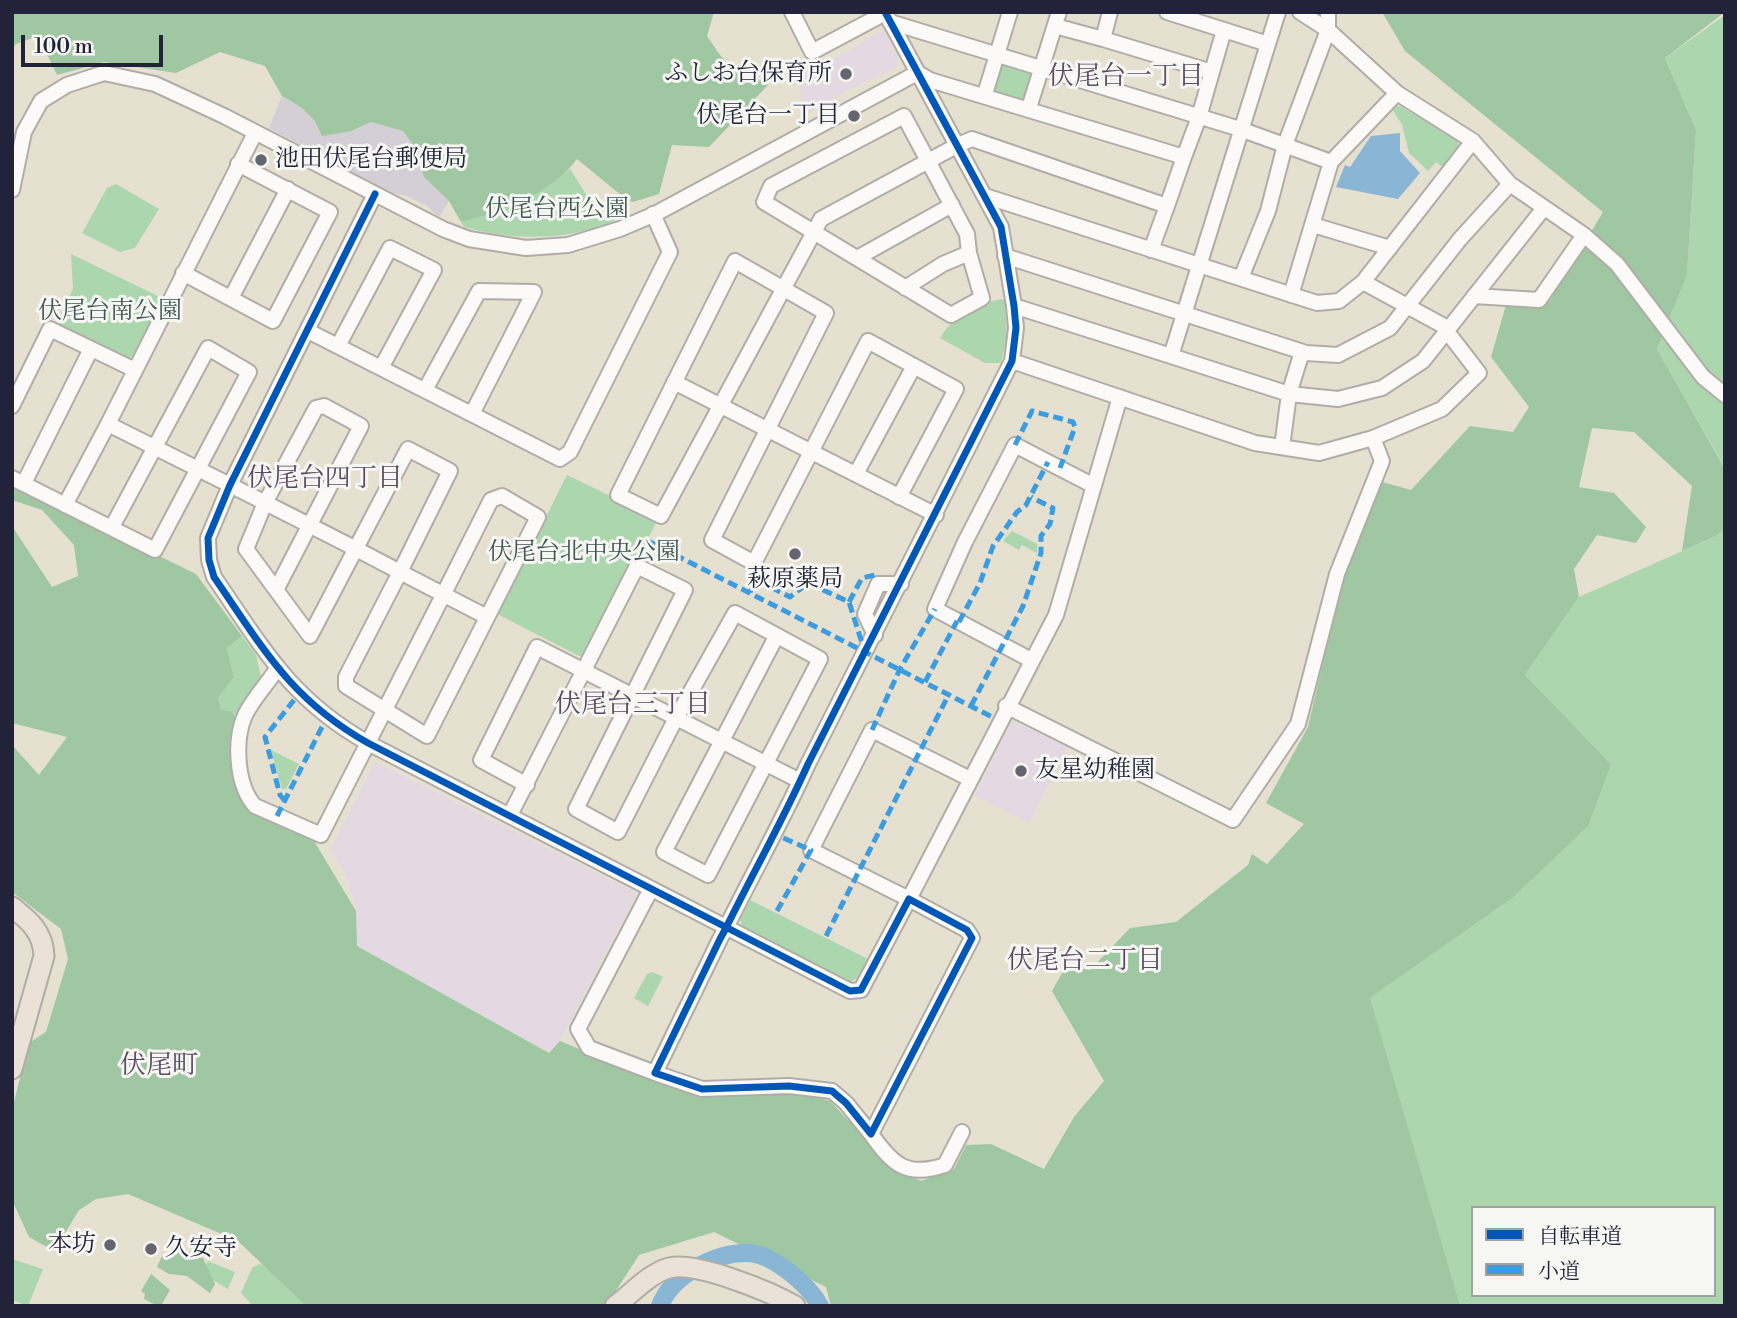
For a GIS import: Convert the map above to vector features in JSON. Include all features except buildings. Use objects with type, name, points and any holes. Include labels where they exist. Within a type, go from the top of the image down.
[{"type":"highway","points":[[12,906],[34,924],[43,941],[44,956],[12,1069]]},
{"type":"highway","points":[[615,1306],[654,1275],[671,1268],[680,1268],[748,1283],[795,1306]]},
{"type":"street","points":[[792,12],[812,52],[887,16],[1041,68],[1240,129],[1331,162]]},
{"type":"street","points":[[985,94],[1010,12]]},
{"type":"street","points":[[1102,39],[1110,12]]},
{"type":"street","points":[[1167,12],[1268,44]]},
{"type":"street","points":[[1171,356],[1278,12]]},
{"type":"street","points":[[1300,12],[1328,30],[1397,93],[1473,141],[1510,184],[1584,235],[1617,264],[1703,377],[1725,395]]},
{"type":"street","points":[[1241,278],[1268,211],[1284,145],[1328,30],[1328,12]]},
{"type":"street","points":[[655,1073],[1012,361],[1016,328],[1001,227],[887,16]]},
{"type":"street","points":[[1029,108],[1057,19],[1102,39],[1212,72]]},
{"type":"street","points":[[1152,250],[1199,117],[1224,30]]},
{"type":"street","points":[[12,190],[24,132],[41,101],[67,85],[104,73],[155,84],[443,229],[469,239],[526,248],[568,245],[653,214],[917,73]]},
{"type":"street","points":[[917,73],[930,80],[985,94],[1184,156]]},
{"type":"street","points":[[1291,295],[1331,162],[1397,93]]},
{"type":"street","points":[[904,116],[928,161],[967,234],[969,253],[982,298],[951,315],[764,202],[771,187],[904,116]]},
{"type":"street","points":[[65,505],[255,133]]},
{"type":"street","points":[[899,497],[956,388],[868,341],[754,563],[712,540],[827,313],[782,287],[735,261],[618,495],[661,516],[782,287],[821,219],[958,145],[972,139],[1167,206]]},
{"type":"street","points":[[985,196],[1317,303],[1339,301],[1363,282],[1473,141]]},
{"type":"street","points":[[183,273],[273,321],[324,224],[330,212],[238,164]]},
{"type":"street","points":[[1005,257],[1302,352],[1338,355],[1390,328],[1460,239],[1510,184]]},
{"type":"street","points":[[231,298],[288,189]]},
{"type":"street","points":[[375,194],[230,485],[208,538],[209,560],[214,577],[278,669],[306,701],[335,724],[850,991],[860,990],[1006,706],[1056,615],[1120,397]]},
{"type":"street","points":[[857,258],[952,205]]},
{"type":"street","points":[[1014,306],[1289,394],[1338,399],[1382,388],[1423,361],[1544,208]]},
{"type":"street","points":[[309,331],[560,459],[570,452],[670,252],[653,214]]},
{"type":"street","points":[[1313,225],[1390,248]]},
{"type":"street","points":[[1474,296],[1539,300],[1584,235]]},
{"type":"street","points":[[338,346],[390,248],[434,270],[381,368]]},
{"type":"street","points":[[905,288],[943,264],[969,253]]},
{"type":"street","points":[[1012,361],[1255,443],[1319,453],[1373,438],[1442,410],[1479,373],[1442,325],[1363,282]]},
{"type":"street","points":[[425,390],[479,290],[534,292],[472,414]]},
{"type":"street","points":[[12,406],[50,328],[134,369]]},
{"type":"street","points":[[91,349],[18,481],[155,550],[249,372],[208,348],[112,527]]},
{"type":"street","points":[[1282,447],[1289,394],[1302,352]]},
{"type":"street","points":[[856,474],[914,366]]},
{"type":"street","points":[[674,382],[936,515]]},
{"type":"street","points":[[276,590],[362,426],[324,406],[316,408],[265,503],[246,549],[276,590],[310,636],[408,449],[450,471],[346,677],[346,686],[384,711],[428,736],[538,517],[502,496],[491,500],[443,594],[384,711],[368,743],[321,835],[255,806],[249,800],[237,759],[244,716],[278,669]]},
{"type":"street","points":[[108,424],[487,617]]},
{"type":"street","points":[[1006,706],[1233,820],[1298,724],[1337,574],[1382,461],[1373,438]]},
{"type":"street","points":[[1031,660],[935,609],[965,542],[1015,445],[1094,486]]},
{"type":"street","points":[[510,815],[636,566],[685,590],[576,809],[618,832],[676,718],[735,613],[820,659],[708,875],[664,852],[776,636]]},
{"type":"street","points":[[876,635],[865,614],[878,584],[901,584]]},
{"type":"street","points":[[527,785],[481,760],[537,648],[800,781]]},
{"type":"street","points":[[871,1134],[972,938],[967,930],[811,850],[872,730],[970,779]]},
{"type":"street","points":[[651,889],[578,1029],[589,1048],[702,1089],[789,1086],[832,1091],[846,1102],[896,1164],[922,1173],[945,1165],[962,1132]]},
{"type":"shaded area","name":"ふしお台保育所","points":[[883,30],[899,60],[894,69],[849,89],[801,118],[800,79]]},
{"type":"shaded area","points":[[282,96],[302,108],[314,120],[319,132],[351,131],[371,122],[403,131],[414,146],[424,177],[449,201],[439,217],[427,206],[407,196],[388,192],[269,128]]},
{"type":"shaded area","name":"友星幼稚園","points":[[1012,721],[1068,747],[1029,823],[975,796]]},
{"type":"shaded area","points":[[375,762],[637,893],[560,1041],[550,1053],[356,946],[356,907],[346,875],[330,850]]},
{"type":"green space","points":[[12,12],[714,12],[707,36],[717,51],[737,71],[768,85],[709,147],[672,145],[659,194],[633,202],[627,200],[577,159],[554,182],[525,200],[461,222],[449,201],[424,177],[414,146],[403,131],[371,122],[351,131],[322,136],[314,120],[302,108],[282,96],[265,66],[220,52],[176,73],[104,62],[57,75],[38,36],[16,44],[12,49]]},
{"type":"green space","points":[[1382,12],[1725,12],[1665,58],[1696,130],[1687,275],[1657,349],[1725,469],[1725,528],[1716,536],[1682,551],[1692,486],[1634,432],[1592,428],[1579,487],[1614,493],[1646,527],[1636,543],[1597,535],[1574,569],[1579,597],[1525,675],[1611,764],[1588,826],[1511,899],[1370,998],[1460,1306],[831,1306],[826,1287],[714,1232],[639,1255],[606,1306],[306,1306],[238,1241],[128,1194],[96,1199],[79,1210],[54,1251],[29,1237],[12,1200],[12,1110],[29,1043],[46,1032],[68,959],[61,929],[12,892],[12,745],[39,775],[67,737],[12,723],[12,526],[52,587],[78,576],[74,545],[42,510],[12,500],[12,484],[196,574],[242,636],[227,648],[234,677],[218,698],[221,710],[231,711],[235,715],[231,757],[237,784],[253,814],[314,841],[356,911],[357,946],[549,1053],[560,1041],[632,1071],[705,1096],[792,1091],[830,1101],[893,1168],[921,1181],[954,1169],[966,1145],[991,1144],[1044,1169],[1074,1117],[1104,1081],[1052,991],[1066,966],[1090,970],[1130,928],[1176,922],[1248,865],[1252,854],[1267,864],[1304,824],[1266,803],[1308,727],[1343,576],[1382,482],[1411,490],[1470,426],[1513,432],[1529,407],[1491,357],[1506,305],[1549,302],[1603,212],[1405,51]]},
{"type":"green space","points":[[1725,15],[1725,468],[1657,349],[1687,275],[1696,130],[1665,58]]},
{"type":"green space","points":[[1003,63],[1032,71],[1035,75],[1027,99],[1023,101],[994,92],[992,88],[999,66]]},
{"type":"green space","points":[[1400,106],[1458,141],[1459,148],[1444,168],[1436,162],[1428,171],[1409,153],[1402,125],[1391,107]]},
{"type":"green space","name":"伏尾台⻄公園","points":[[570,169],[598,213],[616,221],[578,232],[540,237],[484,232],[464,227],[461,222],[518,201]]},
{"type":"green space","points":[[116,184],[159,209],[135,248],[120,252],[82,233],[107,188]]},
{"type":"green space","name":"伏尾台南公園","points":[[71,254],[162,298],[133,356],[125,361],[55,325],[73,289]]},
{"type":"green space","points":[[1005,299],[1007,336],[1001,363],[985,363],[940,338],[953,322],[976,306]]},
{"type":"green space","name":"伏尾台北中央公園","points":[[567,475],[658,519],[588,655],[579,656],[497,614]]},
{"type":"green space","points":[[1725,528],[1725,1306],[1454,1306],[1370,998],[1511,899],[1611,764],[1525,675],[1579,597],[1716,536]]},
{"type":"green space","points":[[1012,531],[1037,544],[1037,553],[1022,545],[1019,550],[1003,541]]},
{"type":"green space","points":[[242,636],[256,655],[262,681],[235,715],[231,711],[221,710],[218,698],[234,677],[227,648]]},
{"type":"green space","points":[[271,750],[299,764],[286,789],[282,789]]},
{"type":"green space","points":[[750,900],[868,959],[858,978],[849,982],[743,928],[740,920]]},
{"type":"green space","points":[[652,972],[663,977],[648,1006],[634,998],[647,974]]},
{"type":"green space","points":[[181,1248],[203,1258],[215,1284],[210,1293],[187,1276],[169,1274],[157,1267],[162,1256],[173,1257]]},
{"type":"green space","points":[[12,1259],[43,1269],[28,1306],[12,1300]]},
{"type":"green space","points":[[208,1261],[235,1272],[228,1289],[211,1279],[206,1264]]},
{"type":"green space","points":[[259,1264],[264,1265],[306,1306],[253,1306],[241,1293],[252,1268]]},
{"type":"green space","points":[[151,1274],[170,1290],[162,1304],[156,1305],[144,1299],[145,1294],[141,1291]]},
{"type":"water","points":[[1400,133],[1400,151],[1420,173],[1398,199],[1336,187],[1345,165],[1350,167],[1371,136]]},
{"type":"waterway","points":[[660,1306],[674,1285],[696,1268],[722,1257],[748,1253],[768,1259],[789,1272],[808,1289],[820,1306]]},
{"type":"marked path","points":[[1015,445],[1032,411],[1073,422],[1075,427],[1060,468]]},
{"type":"marked path","points":[[959,622],[980,583],[993,546],[1017,512],[1026,505],[1048,462]]},
{"type":"marked path","points":[[971,706],[1023,606],[1041,553],[1041,536],[1050,524],[1053,508],[1031,497]]},
{"type":"marked path","points":[[648,541],[994,718]]},
{"type":"marked path","points":[[849,602],[862,578],[875,575]]},
{"type":"marked path","points":[[750,592],[757,580],[790,597],[808,583],[849,602],[862,643]]},
{"type":"marked path","points":[[872,730],[900,669],[935,609]]},
{"type":"marked path","points":[[925,682],[957,621]]},
{"type":"marked path","points":[[826,936],[949,694]]},
{"type":"marked path","points":[[285,801],[280,795],[265,737],[294,700]]},
{"type":"marked path","points":[[277,816],[322,727]]},
{"type":"marked path","points":[[777,911],[811,850],[781,837]]},
{"type":"cycle path","points":[[375,194],[230,485],[208,538],[209,560],[214,577],[280,670],[298,690],[341,726],[368,743],[850,991],[861,990],[909,899],[967,930],[972,938],[871,1134],[846,1103],[832,1091],[789,1086],[702,1089],[655,1073],[720,939],[726,928],[736,907],[1012,361],[1016,328],[1001,227],[885,12]]},
{"type":"place","name":"ふしお台保育所","points":[[846,74]]},
{"type":"place","name":"伏尾台一丁目","points":[[854,116]]},
{"type":"place","name":"池田伏尾台郵便局","points":[[261,160]]},
{"type":"place","name":"萩原薬局","points":[[795,554]]},
{"type":"place","name":"友星幼稚園","points":[[1021,771]]},
{"type":"place","name":"本坊","points":[[110,1245]]},
{"type":"place","name":"久安寺","points":[[151,1249]]},
{"type":"district","name":"伏尾台一丁目","points":[[1126,78]]},
{"type":"district","name":"伏尾台四丁目","points":[[325,480]]},
{"type":"district","name":"伏尾台三丁目","points":[[633,706]]},
{"type":"district","name":"伏尾台二丁目","points":[[1085,962]]},
{"type":"district","name":"伏尾町","points":[[159,1067]]}]
